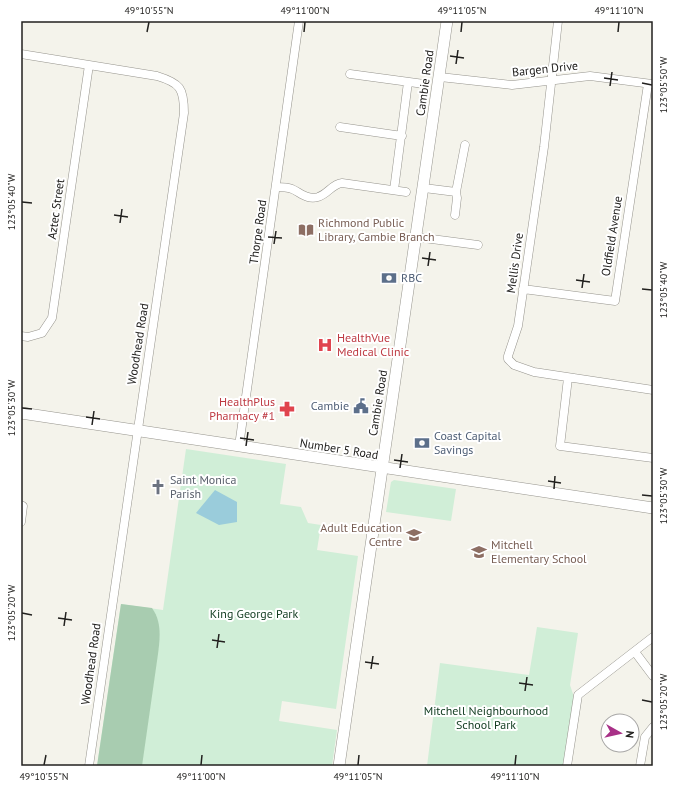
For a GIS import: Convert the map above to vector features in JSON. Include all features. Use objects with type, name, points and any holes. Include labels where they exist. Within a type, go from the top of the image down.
[{"type":"main road","name":"Cambie Road","points":[[339,766],[447,21]]},
{"type":"main road","name":"Number 5 Road","points":[[21,414],[382,469],[653,508]]},
{"type":"street","name":"Thorpe Road","points":[[239,446],[299,21]]},
{"type":"street","name":"Mellis Drive","points":[[558,21],[544,147],[518,326],[508,360],[514,366],[568,378],[653,390]]},
{"type":"street","name":"Woodhead Road","points":[[21,54],[157,76],[172,80],[182,92],[184,101],[183,120],[88,766]]},
{"type":"street","name":"Aztec Street","points":[[21,336],[28,337],[42,333],[52,318],[89,65]]},
{"type":"street","points":[[350,74],[424,84]]},
{"type":"street","name":"Bargen Drive","points":[[440,77],[505,85],[590,76],[651,84]]},
{"type":"street","points":[[394,190],[408,82]]},
{"type":"street","name":"Oldfield Avenue","points":[[523,288],[614,301],[651,84]]},
{"type":"street","points":[[340,127],[402,136]]},
{"type":"street","points":[[455,214],[458,198],[456,192],[465,146]]},
{"type":"street","points":[[276,187],[291,189],[313,198],[323,195],[335,184],[342,183],[406,192]]},
{"type":"street","points":[[424,188],[456,192]]},
{"type":"street","points":[[416,237],[478,245]]},
{"type":"street","points":[[568,378],[560,446],[653,458]]},
{"type":"street","points":[[21,505],[23,506],[21,522]]},
{"type":"street","points":[[566,766],[578,695],[653,637]]},
{"type":"street","points":[[635,652],[653,676]]},
{"type":"street","points":[[640,766],[645,737],[653,727]]},
{"type":"green space","name":"King George Park","points":[[186,449],[286,464],[280,504],[301,507],[308,523],[321,525],[317,550],[358,556],[336,709],[282,701],[279,721],[337,730],[332,766],[97,766],[121,604],[163,610]]},
{"type":"green space","points":[[394,480],[456,489],[451,521],[386,512],[391,482]]},
{"type":"green space","points":[[121,604],[152,608],[159,624],[159,648],[142,766],[97,766]]},
{"type":"green space","name":"Mitchell Neighbourhood School Park","points":[[537,627],[578,633],[570,685],[574,697],[564,766],[427,766],[440,663],[529,675]]},
{"type":"water","points":[[215,490],[237,502],[237,522],[219,525],[196,513]]},
{"type":"place","name":"Richmond Public Library, Cambie Branch","points":[[306,230]]},
{"type":"place","name":"RBC","points":[[389,278]]},
{"type":"place","name":"HealthVue Medical Clinic","points":[[325,345]]},
{"type":"place","name":"Cambie","points":[[361,406]]},
{"type":"place","name":"HealthPlus Pharmacy #1","points":[[287,409]]},
{"type":"place","name":"Coast Capital Savings","points":[[422,443]]},
{"type":"place","name":"Saint Monica Parish","points":[[158,487]]},
{"type":"place","name":"Adult Education Centre","points":[[414,535]]},
{"type":"place","name":"Mitchell Elementary School","points":[[479,552]]}]
